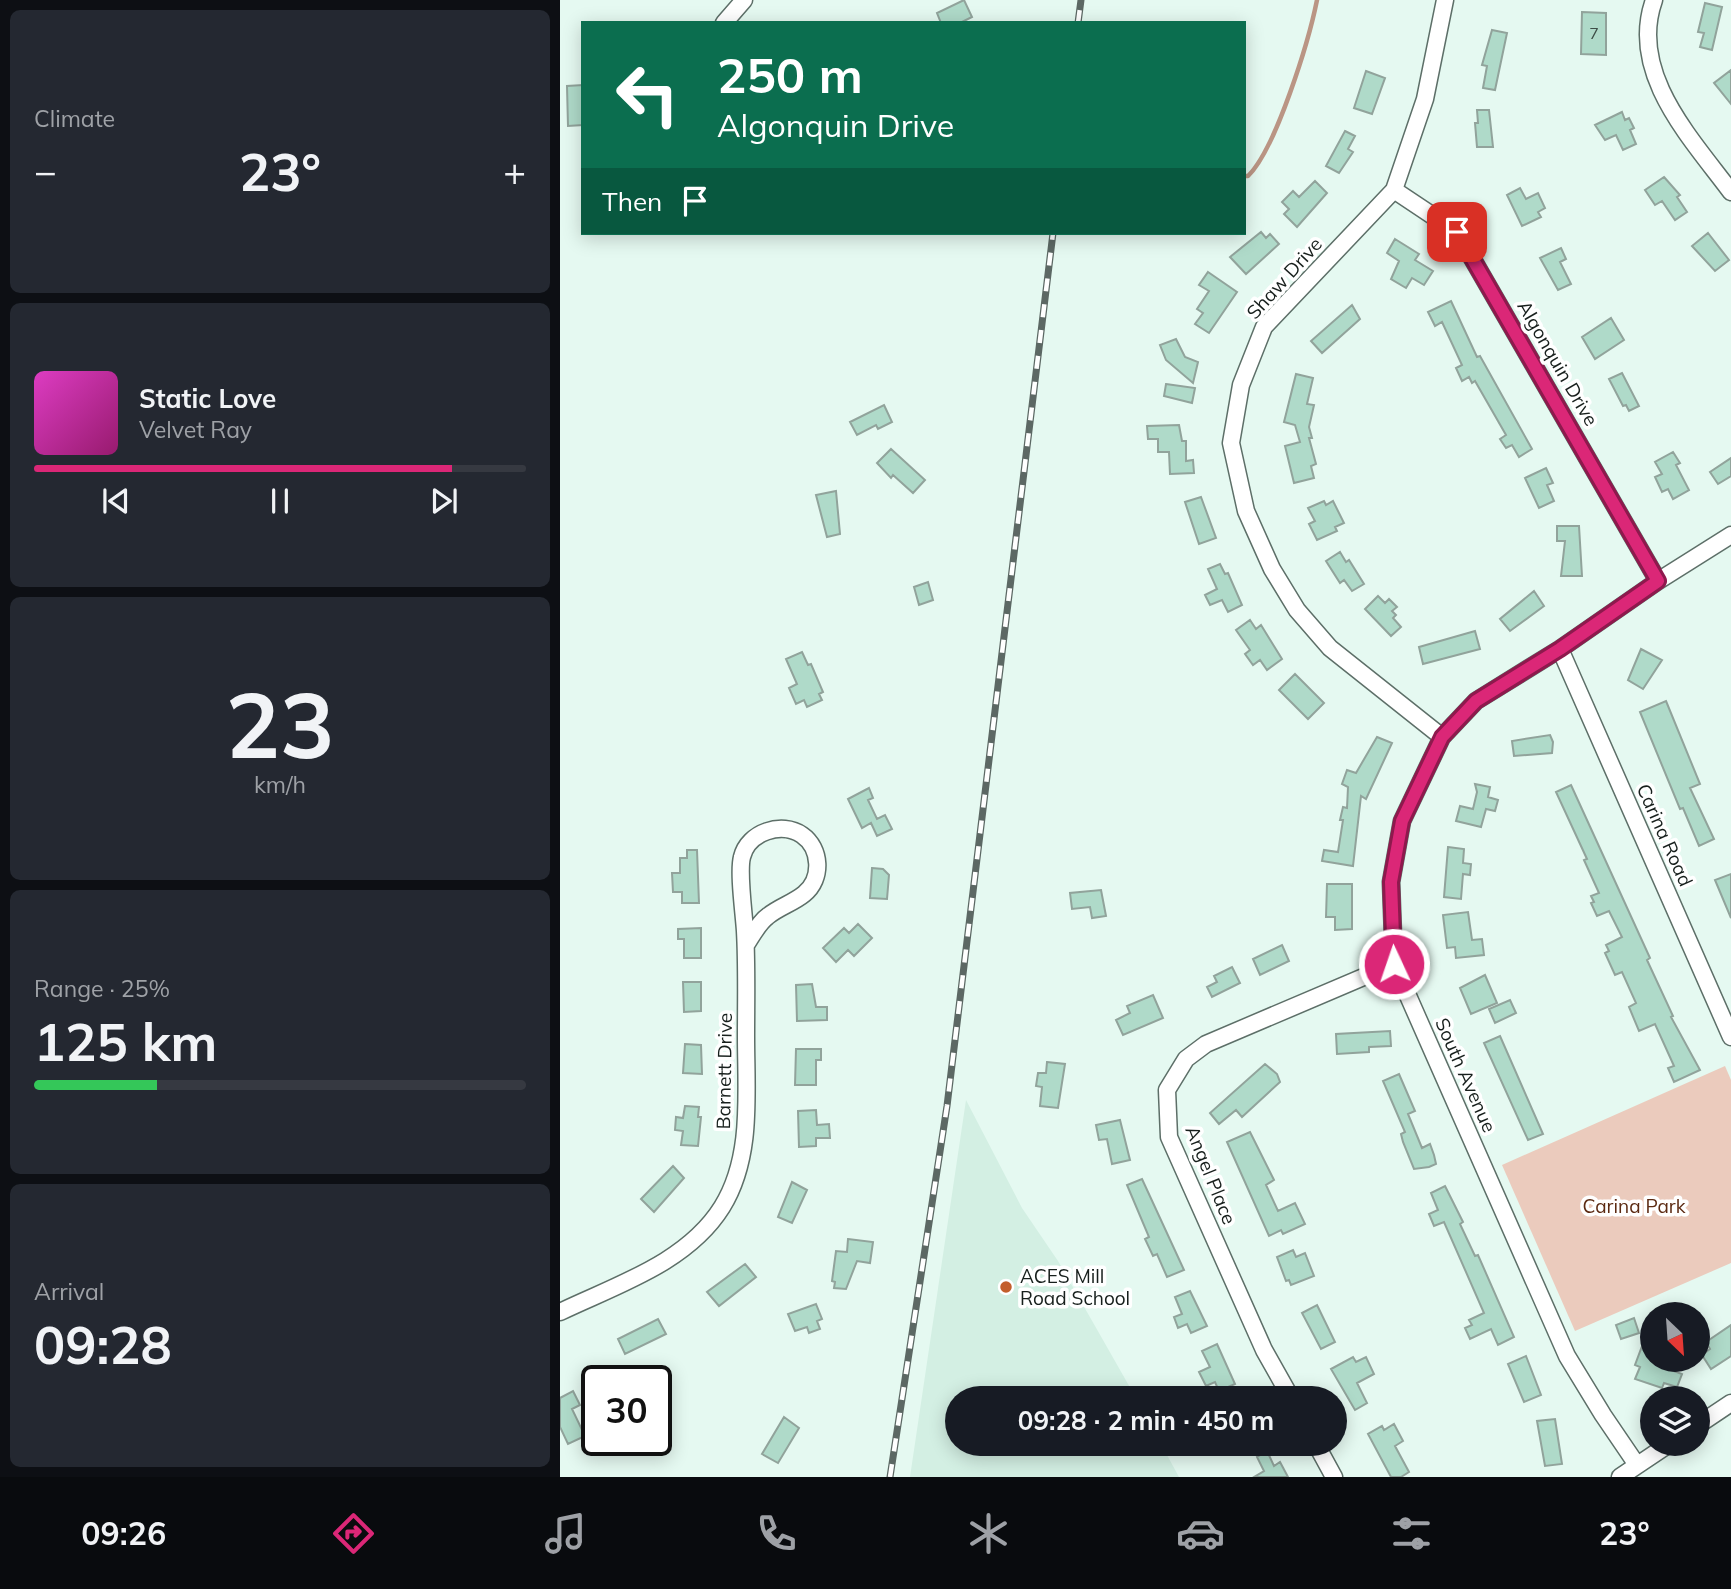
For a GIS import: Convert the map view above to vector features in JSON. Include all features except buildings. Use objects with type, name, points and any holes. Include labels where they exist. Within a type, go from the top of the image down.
[{"type":"street","points":[[726,21],[744,0]]},
{"type":"street","name":"Shaw Drive","points":[[1442,737],[1330,648],[1297,610],[1272,569],[1246,511],[1231,443],[1241,385],[1264,327],[1394,190],[1425,99],[1445,0]]},
{"type":"street","points":[[1654,0],[1648,17],[1651,62],[1665,102],[1731,192]]},
{"type":"street","name":"Algonquin Drive","points":[[1394,190],[1457,232],[1658,581]]},
{"type":"street","name":"South Avenue","points":[[1637,1465],[1567,1356],[1394,964],[1391,882],[1402,821],[1442,737],[1476,701],[1560,649],[1658,581],[1731,535]]},
{"type":"street","name":"Carina Road","points":[[1560,649],[1731,1037]]},
{"type":"street","name":"Barnett Drive","points":[[560,1312],[660,1264],[686,1246],[708,1226],[728,1195],[741,1159],[746,1128],[746,945],[742,857],[751,842],[765,831],[786,828],[801,835],[813,846],[818,862],[814,881],[806,893],[765,917],[746,945]]},
{"type":"street","name":"Angel Place","points":[[1284,1386],[1264,1350],[1169,1137],[1167,1090],[1186,1059],[1206,1044],[1394,964]]},
{"type":"street","points":[[1710,1417],[1731,1403]]},
{"type":"street","points":[[1323,1456],[1334,1477]]},
{"type":"street","points":[[1620,1477],[1651,1456]]},
{"type":"shaded area","name":"ACES Mill Road School","points":[[966,1100],[1022,1208],[1058,1261],[1129,1386],[945,1386],[945,1456],[1168,1456],[1179,1477],[910,1477]]},
{"type":"green space","name":"Carina Park","points":[[1725,1066],[1731,1080],[1731,1263],[1575,1331],[1502,1165]]},
{"type":"waterway","points":[[1246,176],[1259,162],[1280,119],[1307,41],[1317,0]]},
{"type":"railway","points":[[1078,21],[1081,0]]},
{"type":"railway","points":[[890,1477],[947,1106],[1053,235]]},
{"type":"place","name":"ACES Mill Road School","points":[[1006,1287]]},
{"type":"route","points":[[1394,964],[1391,882],[1402,821],[1442,737],[1476,701],[1560,649],[1658,581],[1474,257],[1457,232]]}]
